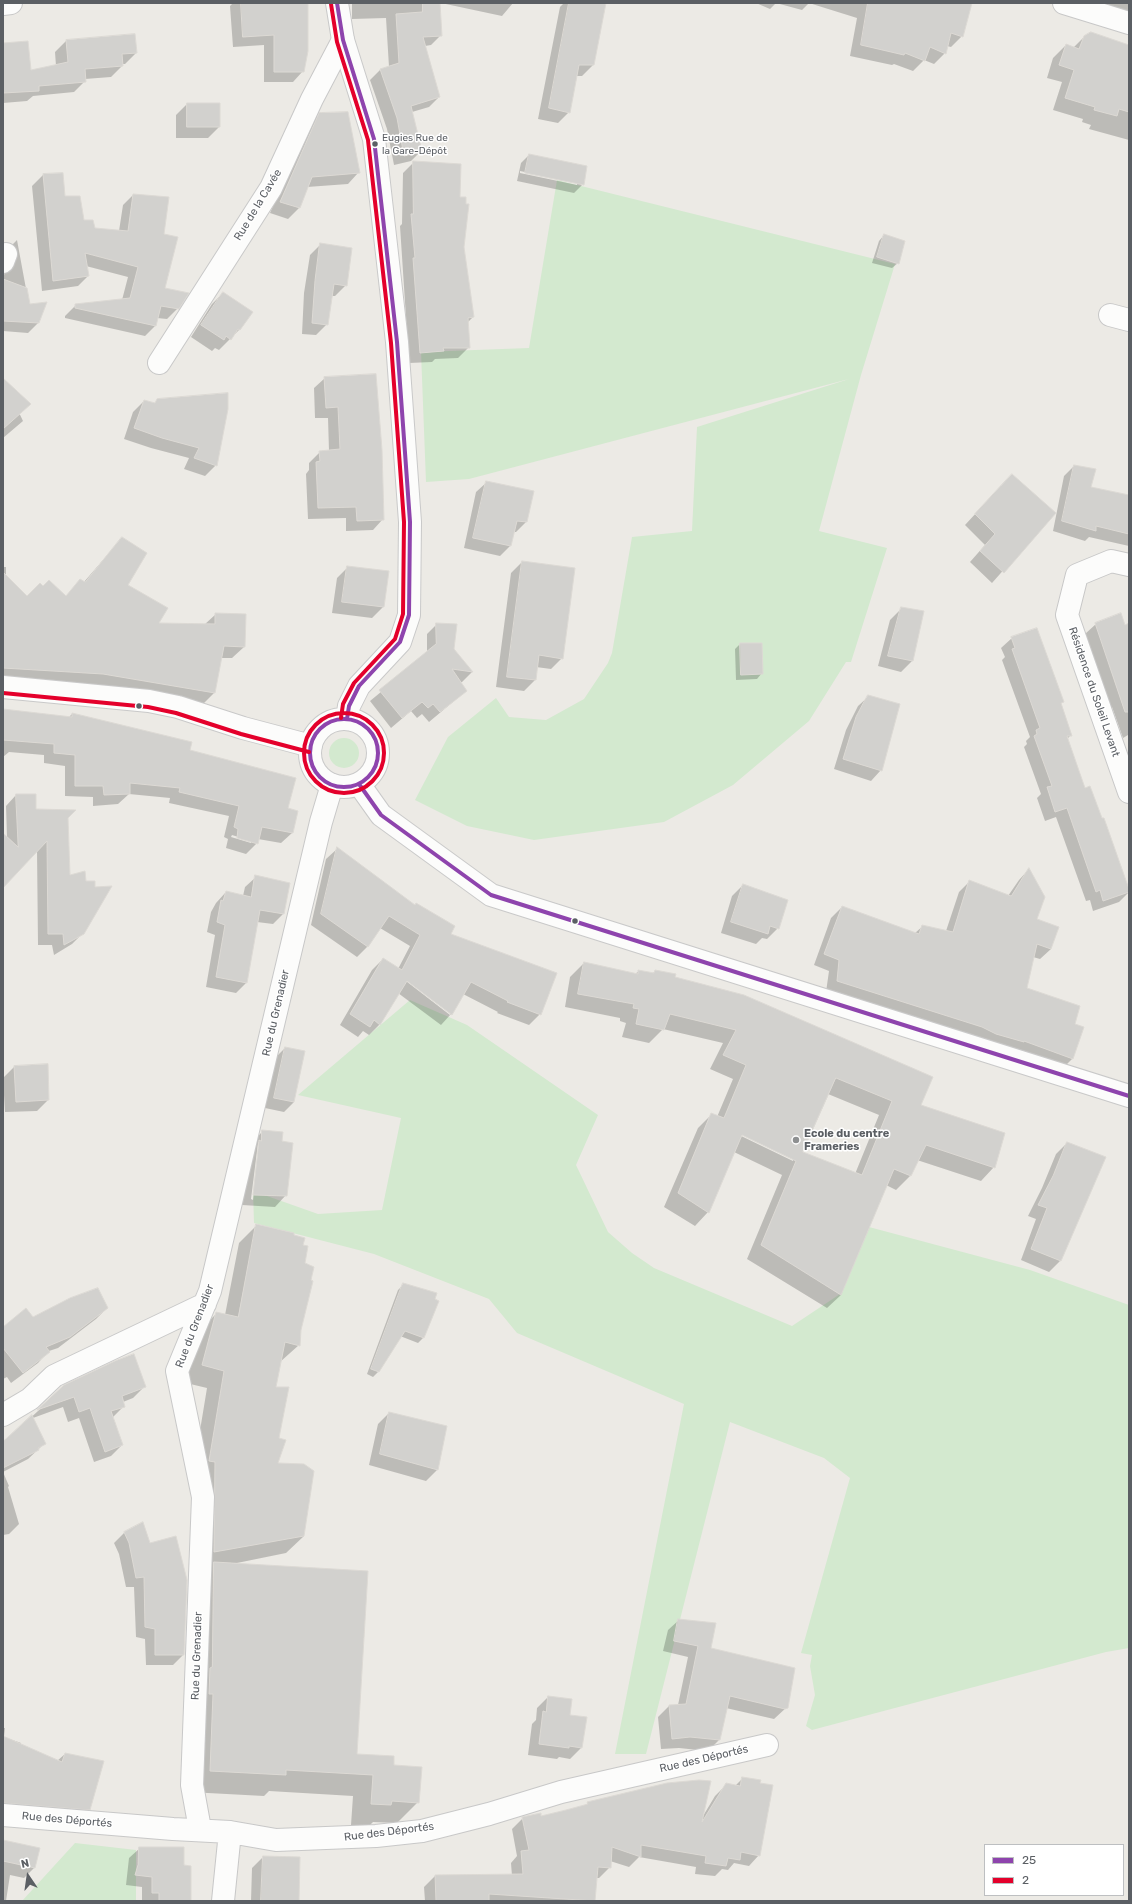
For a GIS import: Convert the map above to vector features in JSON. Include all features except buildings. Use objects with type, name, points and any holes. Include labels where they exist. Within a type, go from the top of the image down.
[{"type":"street","points":[[3,4],[11,3]]},
{"type":"street","points":[[337,3],[343,40],[374,139],[397,342],[410,522],[409,615],[400,642],[359,686],[349,706],[347,719]]},
{"type":"street","points":[[1064,3],[1129,23]]},
{"type":"street","name":"Rue de la Cavée","points":[[159,362],[271,188],[312,99],[343,40]]},
{"type":"street","name":"Résidence du Soleil Levant","points":[[1129,565],[1111,561],[1077,575],[1067,616],[1129,792]]},
{"type":"street","points":[[3,687],[149,701],[178,707],[243,728],[311,746]]},
{"type":"street","points":[[347,719],[357,722],[367,728],[373,735],[378,746],[378,756],[375,767],[368,777],[358,784],[347,787],[332,785],[322,779],[314,770],[310,758],[311,746],[317,733],[326,724],[347,719]]},
{"type":"street","points":[[358,784],[381,815],[491,895],[1129,1096]]},
{"type":"street","name":"Rue du Grenadier","points":[[200,1829],[192,1785],[203,1497],[177,1371],[210,1291],[332,785]]},
{"type":"street","points":[[3,1415],[30,1399],[54,1376],[205,1304]]},
{"type":"street","name":"Rue des Déportés","points":[[3,1815],[173,1829],[200,1829],[230,1832],[276,1840],[376,1836],[422,1831],[489,1814],[561,1792],[767,1745]]},
{"type":"street","points":[[223,1901],[230,1832]]},
{"type":"green space","points":[[557,180],[895,264],[861,375],[819,531],[887,548],[851,662],[846,662],[809,721],[733,785],[664,822],[534,840],[467,826],[415,800],[448,737],[496,698],[509,717],[546,720],[584,699],[608,663],[612,653],[632,537],[692,531],[697,427],[849,379],[469,479],[426,482],[421,352],[529,348]]},
{"type":"green space","points":[[344,738],[350,739],[358,747],[358,759],[350,767],[344,768],[338,767],[330,759],[329,753],[330,747],[338,739]]},
{"type":"green space","points":[[410,1000],[467,1025],[598,1115],[576,1165],[608,1232],[632,1253],[654,1268],[792,1326],[840,1294],[869,1227],[1030,1270],[1129,1305],[1129,1648],[1106,1652],[812,1730],[806,1726],[815,1695],[810,1666],[812,1655],[801,1653],[850,1478],[824,1458],[730,1422],[646,1754],[615,1754],[684,1404],[517,1333],[489,1299],[374,1254],[254,1223],[253,1191],[318,1214],[382,1210],[401,1118],[298,1095]]},
{"type":"green space","points":[[75,1843],[136,1850],[136,1901],[22,1901]]},
{"type":"transit line","name":"25","points":[[337,3],[343,40],[374,139],[397,342],[410,522],[409,615],[400,642],[359,686],[349,706],[347,719]]},
{"type":"transit line","name":"2","points":[[331,4],[337,42],[368,140],[391,343],[404,522],[403,614],[395,639],[354,683],[343,704],[341,718]]},
{"type":"transit line","name":"2","points":[[3,693],[148,707],[176,713],[241,734],[309,752]]},
{"type":"transit line","name":"2","points":[[344,713],[359,716],[372,725],[381,738],[384,753],[381,768],[372,781],[359,790],[344,793],[329,790],[316,781],[307,768],[304,753],[307,738],[316,725],[329,716],[344,713]]},
{"type":"transit line","name":"25","points":[[344,719],[357,722],[368,729],[375,740],[378,753],[375,766],[368,777],[357,784],[344,787],[331,784],[320,777],[313,766],[310,753],[313,740],[320,729],[331,722],[344,719]]},
{"type":"transit line","name":"25","points":[[359,784],[381,815],[491,895],[1129,1096]]},
{"type":"place","name":"Eugies Rue de la Gare-Dépôt","points":[[375,144]]},
{"type":"place","name":"Ecole du centre Frameries","points":[[796,1140]]}]
